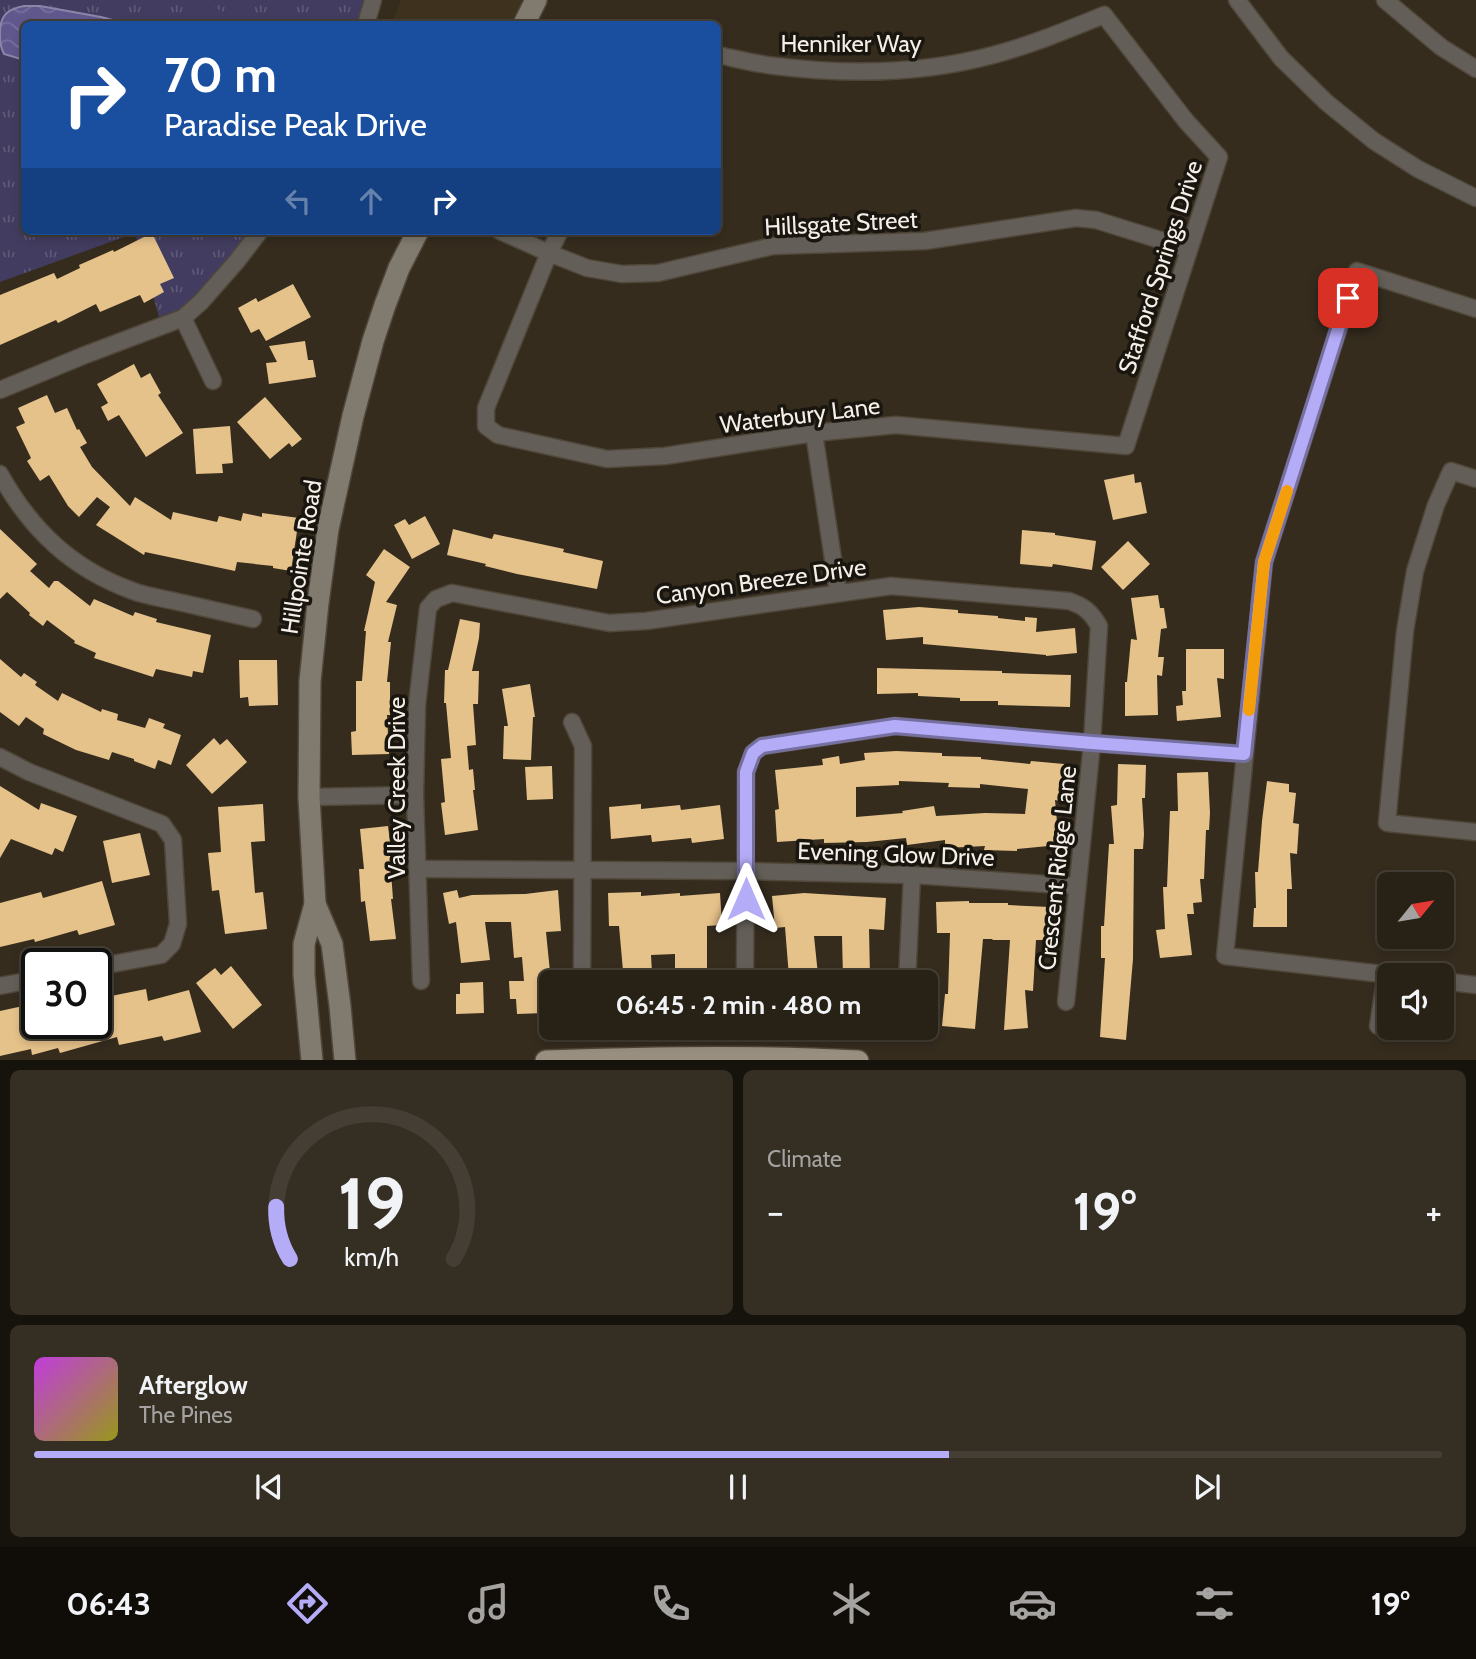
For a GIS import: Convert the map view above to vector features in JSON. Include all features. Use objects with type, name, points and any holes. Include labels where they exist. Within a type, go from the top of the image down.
[{"type":"main road","points":[[546,1060],[794,1057],[858,1060]]},
{"type":"street","points":[[367,21],[373,0]]},
{"type":"street","points":[[526,21],[536,0]]},
{"type":"street","points":[[1237,0],[1281,58],[1326,102],[1374,141],[1418,169],[1476,198]]},
{"type":"street","points":[[1385,0],[1440,47],[1476,69]]},
{"type":"street","name":"Henniker Way","points":[[721,56],[773,66],[822,71],[882,71],[932,67],[991,55],[1049,38],[1104,15]]},
{"type":"street","name":"Stafford Springs Drive","points":[[1104,15],[1186,121],[1220,157],[1126,446]]},
{"type":"street","name":"Hillsgate Street","points":[[509,235],[587,268],[622,274],[658,273],[774,246],[925,242],[1076,218],[1096,220],[1189,249]]},
{"type":"street","points":[[0,390],[183,318],[201,302],[257,235]]},
{"type":"street","name":"Hillpointe Road","points":[[312,1060],[304,975],[304,944],[315,904],[309,797],[310,681],[318,603],[328,529],[353,416],[373,341],[399,268],[416,235]]},
{"type":"street","points":[[549,253],[558,235]]},
{"type":"street","name":"Waterbury Lane","points":[[549,253],[486,408],[486,426],[498,435],[607,459],[665,456],[814,433],[896,425],[1126,446]]},
{"type":"street","points":[[1377,973],[1225,956],[1264,562],[1357,271],[1476,309]]},
{"type":"street","points":[[183,318],[214,381]]},
{"type":"street","points":[[814,433],[838,592]]},
{"type":"street","points":[[1476,479],[1451,471],[1436,505],[1415,571],[1405,631],[1387,823],[1476,832]]},
{"type":"street","points":[[0,474],[37,529],[67,556],[98,576],[135,592],[253,619]]},
{"type":"street","name":"Canyon Breeze Drive","points":[[436,599],[452,593],[609,623],[646,621],[891,586],[1069,601],[1082,605],[1093,614]]},
{"type":"street","name":"Valley Creek Drive","points":[[421,981],[415,795],[417,705],[428,608],[436,599]]},
{"type":"street","name":"Crescent Ridge Lane","points":[[1066,1002],[1092,743],[1099,626],[1093,614]]},
{"type":"street","points":[[572,722],[583,746],[582,970]]},
{"type":"street","points":[[745,970],[746,772],[753,753],[762,746],[895,726],[1244,754]]},
{"type":"street","points":[[0,757],[29,772],[162,824],[173,840],[178,924],[172,944],[161,955],[112,964]]},
{"type":"street","points":[[309,797],[415,795]]},
{"type":"street","name":"Evening Glow Drive","points":[[419,869],[912,875],[1077,886]]},
{"type":"street","points":[[908,970],[912,875]]},
{"type":"street","name":"Hillpointe Road","points":[[315,904],[332,944],[345,1060]]},
{"type":"street","points":[[0,986],[21,982]]},
{"type":"street","points":[[1454,982],[1476,985]]},
{"type":"shaded area","points":[[401,0],[536,0],[526,21],[393,21]]},
{"type":"green space","points":[[0,0],[373,0],[367,21],[21,21],[21,235],[129,235],[0,282]]},
{"type":"green space","points":[[205,5],[233,16],[259,21],[192,21],[195,13]]},
{"type":"green space","points":[[136,235],[257,235],[237,261],[162,327]]},
{"type":"water","points":[[40,6],[116,21],[21,21],[21,59],[4,54],[0,43],[2,21],[13,9]]},
{"type":"building","points":[[153,235],[174,278],[160,284],[164,292],[144,303],[140,295],[100,312],[96,304],[58,323],[56,320],[0,345],[0,295],[54,273],[57,279],[80,268],[79,265],[113,250],[114,252]]},
{"type":"building","points":[[293,284],[311,317],[266,341],[259,329],[251,333],[238,308],[256,298],[258,302]]},
{"type":"building","points":[[305,341],[308,360],[313,360],[316,377],[269,384],[266,363],[277,362],[269,346]]},
{"type":"building","points":[[134,364],[141,378],[150,373],[161,393],[158,395],[183,433],[146,457],[119,415],[108,421],[101,407],[108,403],[97,384]]},
{"type":"building","points":[[47,395],[55,413],[67,408],[77,430],[79,429],[87,443],[80,447],[92,467],[130,506],[135,497],[171,520],[173,512],[217,522],[219,516],[241,521],[243,513],[262,517],[262,513],[299,518],[291,571],[237,562],[235,571],[145,552],[144,555],[96,525],[110,507],[97,497],[79,517],[68,506],[49,475],[40,481],[27,461],[31,458],[16,427],[25,423],[18,408]]},
{"type":"building","points":[[265,397],[302,439],[292,447],[289,443],[270,459],[237,422]]},
{"type":"building","points":[[230,426],[233,463],[222,464],[223,473],[196,474],[193,429]]},
{"type":"building","points":[[1134,474],[1135,483],[1141,482],[1147,513],[1113,520],[1104,480]]},
{"type":"building","points":[[425,516],[440,544],[412,559],[394,525],[405,519],[409,525]]},
{"type":"building","points":[[0,529],[37,564],[30,571],[49,588],[54,581],[58,581],[90,606],[94,599],[133,616],[135,612],[157,619],[156,622],[211,635],[203,673],[193,671],[192,677],[156,669],[153,677],[94,658],[96,653],[74,643],[75,641],[47,620],[43,626],[7,592],[0,599]]},
{"type":"building","points":[[453,529],[492,539],[494,534],[564,549],[563,552],[603,561],[597,589],[517,574],[447,555]]},
{"type":"building","points":[[1022,530],[1096,541],[1092,570],[1053,564],[1052,567],[1020,564]]},
{"type":"building","points":[[1128,541],[1150,564],[1123,590],[1101,567]]},
{"type":"building","points":[[384,549],[410,567],[386,602],[397,605],[388,642],[391,642],[387,682],[390,682],[390,715],[387,715],[389,754],[352,755],[351,732],[356,731],[356,681],[362,681],[364,631],[375,582],[366,575]]},
{"type":"building","points":[[1158,595],[1160,608],[1164,608],[1167,628],[1161,629],[1158,657],[1164,657],[1162,676],[1157,675],[1158,715],[1125,716],[1125,682],[1131,639],[1137,640],[1131,598]]},
{"type":"building","points":[[919,607],[958,610],[958,613],[1025,621],[1025,617],[1037,618],[1036,632],[1075,628],[1077,653],[1046,656],[923,644],[923,637],[886,640],[883,610]]},
{"type":"building","points":[[460,619],[480,623],[472,671],[479,671],[478,704],[473,704],[476,745],[467,746],[469,770],[473,769],[478,830],[445,835],[441,803],[445,802],[441,759],[451,758],[444,703],[445,670],[448,670]]},
{"type":"building","points":[[1186,649],[1224,649],[1224,679],[1217,678],[1221,717],[1177,721],[1176,706],[1183,705],[1182,691],[1186,691]]},
{"type":"building","points":[[0,659],[21,677],[24,673],[37,682],[35,685],[58,701],[62,693],[101,712],[102,709],[118,714],[117,720],[145,728],[149,718],[165,724],[163,728],[181,735],[171,765],[158,760],[155,769],[112,752],[109,760],[76,750],[43,734],[44,729],[26,717],[19,726],[0,712]]},
{"type":"building","points":[[239,660],[277,660],[278,705],[249,706],[248,697],[240,698]]},
{"type":"building","points":[[877,668],[1071,675],[1070,707],[998,705],[998,701],[960,701],[960,698],[918,696],[918,693],[877,694]]},
{"type":"building","points":[[530,684],[535,717],[531,760],[503,759],[504,726],[508,726],[502,689]]},
{"type":"building","points":[[214,738],[220,745],[227,739],[247,762],[212,794],[186,765]]},
{"type":"building","points":[[864,753],[942,753],[942,756],[981,757],[1030,764],[1031,761],[1064,764],[1060,801],[1055,800],[1059,845],[1017,851],[984,850],[985,846],[945,848],[945,840],[907,845],[906,838],[867,842],[824,843],[824,839],[777,842],[775,810],[779,809],[775,770],[823,765],[822,759],[839,756],[840,764],[865,760]],"holes":[[[899,781],[949,783],[948,787],[980,788],[980,784],[1028,789],[1025,814],[936,816],[934,806],[902,811],[903,813],[856,817],[856,787],[899,785]]]},
{"type":"building","points":[[1118,764],[1146,765],[1145,798],[1142,798],[1143,849],[1134,849],[1133,959],[1126,1040],[1100,1037],[1105,958],[1101,958],[1101,926],[1104,926],[1109,844],[1114,844],[1111,806],[1117,805]]},
{"type":"building","points":[[552,766],[553,799],[527,800],[525,767]]},
{"type":"building","points":[[1208,772],[1210,813],[1209,830],[1206,830],[1204,879],[1200,879],[1202,902],[1193,903],[1194,914],[1187,914],[1192,955],[1160,958],[1156,930],[1165,929],[1163,887],[1167,887],[1170,811],[1178,811],[1177,773]]},
{"type":"building","points":[[1267,781],[1289,784],[1289,792],[1296,793],[1293,823],[1299,824],[1297,854],[1290,853],[1292,889],[1287,889],[1287,927],[1253,927],[1256,908],[1255,872],[1258,872]]},
{"type":"building","points":[[0,786],[39,810],[41,803],[77,816],[63,852],[55,848],[52,855],[11,839],[0,858]]},
{"type":"building","points":[[263,804],[265,841],[251,842],[255,893],[263,892],[267,929],[225,934],[219,890],[212,891],[208,853],[221,852],[218,807]]},
{"type":"building","points":[[641,804],[641,809],[680,805],[681,810],[720,805],[724,839],[692,843],[691,838],[652,842],[651,835],[611,839],[609,807]]},
{"type":"building","points":[[388,826],[392,858],[391,899],[396,939],[370,941],[365,901],[361,902],[359,869],[364,869],[360,829]]},
{"type":"building","points":[[140,833],[150,875],[112,883],[103,841]]},
{"type":"building","points":[[102,881],[115,925],[79,935],[77,930],[35,942],[34,939],[0,947],[0,903],[41,892],[43,898]]},
{"type":"building","points":[[457,890],[459,898],[558,890],[561,931],[546,932],[550,970],[539,970],[539,1013],[517,1014],[516,999],[510,999],[509,981],[524,981],[522,957],[514,958],[511,922],[485,922],[490,960],[461,963],[456,922],[449,924],[443,893]]},
{"type":"building","points":[[641,892],[641,896],[680,893],[680,896],[720,893],[722,925],[707,926],[707,970],[675,970],[675,954],[651,955],[652,970],[623,970],[619,926],[609,926],[608,893]]},
{"type":"building","points":[[804,893],[886,898],[884,930],[869,929],[870,970],[843,970],[842,936],[814,936],[817,970],[788,970],[785,927],[775,928],[772,896]]},
{"type":"building","points":[[969,901],[1050,907],[1049,940],[1036,940],[1033,991],[1025,990],[1028,1028],[1004,1030],[1010,940],[992,939],[983,939],[975,1029],[942,1026],[945,994],[948,994],[950,933],[937,933],[936,902]]},
{"type":"building","points":[[231,966],[262,1005],[233,1029],[196,983],[215,968],[221,975]]},
{"type":"building","points":[[483,982],[484,1013],[456,1014],[456,994],[460,994],[460,983]]},
{"type":"building","points":[[146,989],[148,1001],[189,990],[201,1032],[164,1041],[162,1036],[119,1045],[117,1037],[112,1038],[112,996]]},
{"type":"building","points":[[21,1006],[21,1039],[110,1039],[60,1053],[58,1048],[32,1055],[31,1049],[0,1056],[0,1011]]},
{"type":"slow traffic","points":[[1249,710],[1264,562],[1287,491]]},
{"type":"route","points":[[746,899],[746,772],[753,753],[762,746],[895,726],[1244,754],[1264,562],[1348,298]]}]
